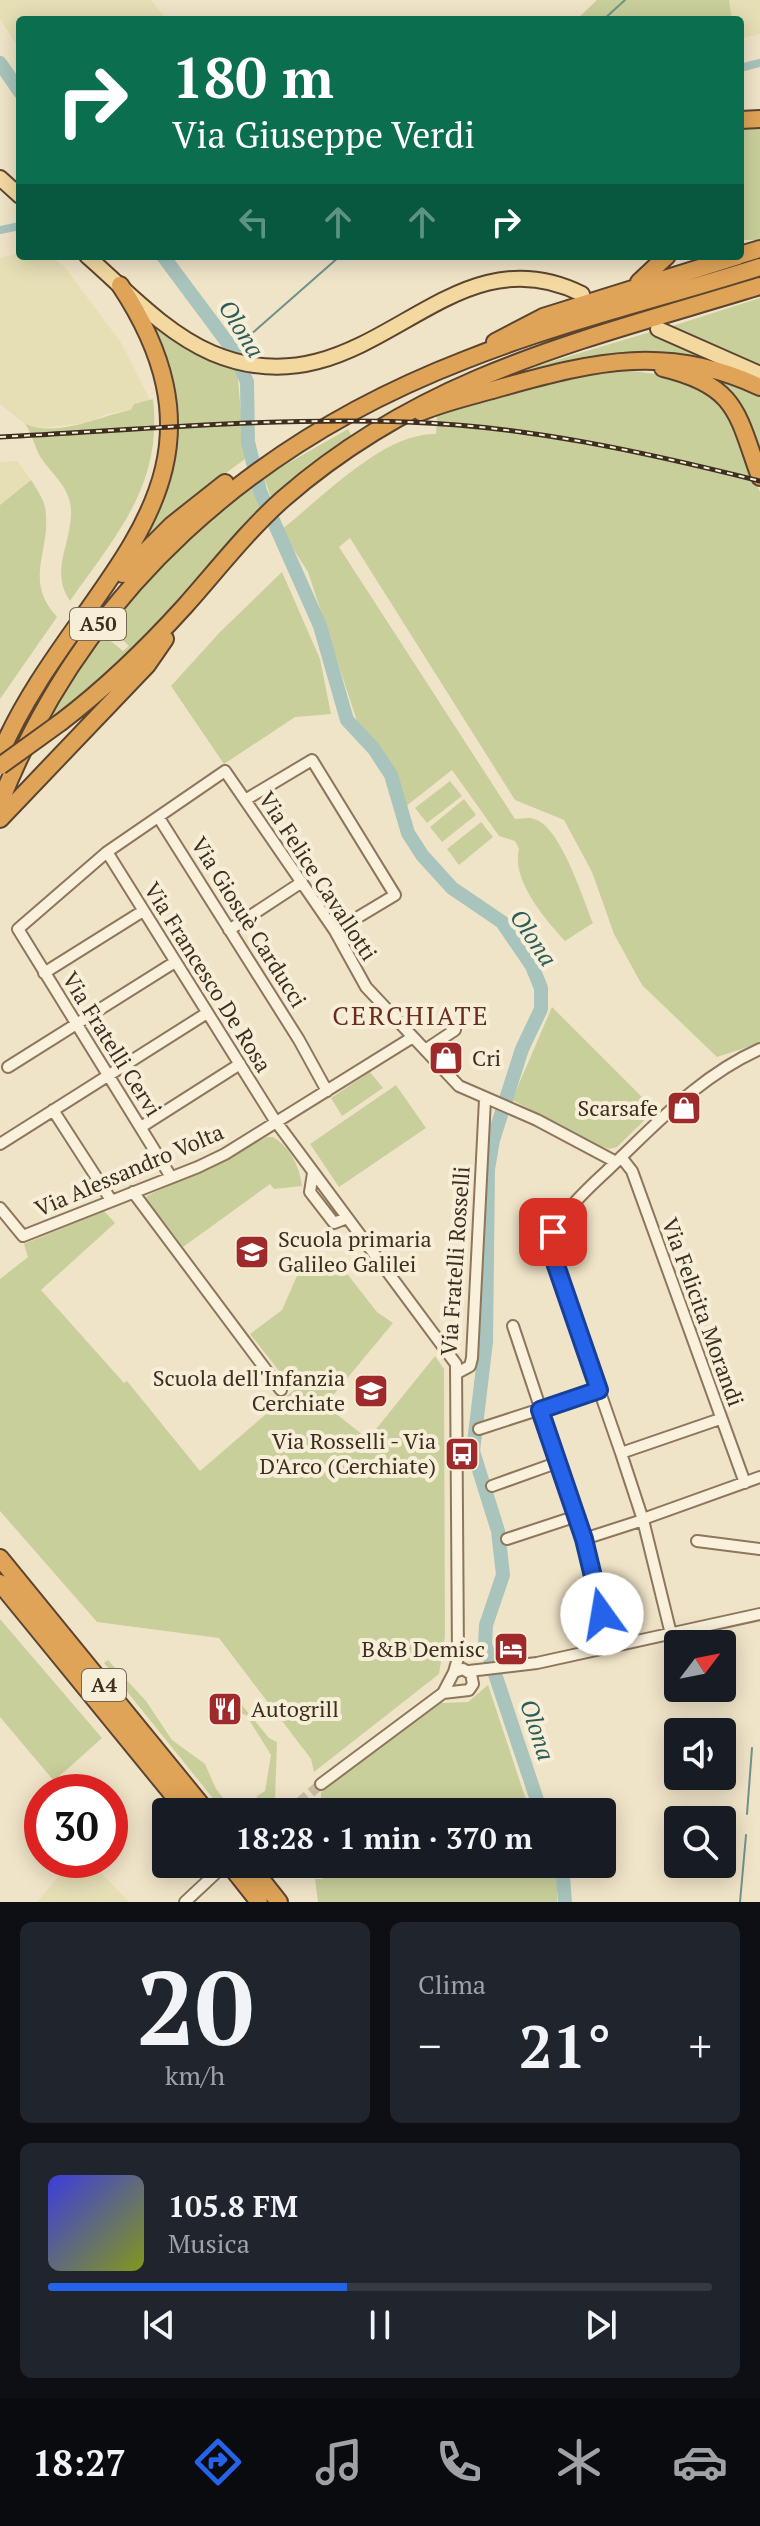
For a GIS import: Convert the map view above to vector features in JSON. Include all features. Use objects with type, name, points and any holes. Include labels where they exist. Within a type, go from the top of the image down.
[{"type":"highway","points":[[610,296],[645,278],[663,260]]},
{"type":"highway","points":[[467,359],[526,324],[726,260]]},
{"type":"highway","points":[[467,359],[760,267]]},
{"type":"highway","points":[[0,754],[76,625],[126,556],[154,504],[163,480],[169,440],[168,409],[150,337],[120,285]]},
{"type":"highway","name":"A50","points":[[0,766],[61,722],[120,673],[281,500],[364,437],[426,400],[484,373],[760,286]]},
{"type":"highway","name":"A50","points":[[0,803],[49,701],[103,617],[163,551],[264,460],[394,391],[467,359]]},
{"type":"highway","points":[[364,437],[431,408],[573,367],[627,359],[703,367],[760,384]]},
{"type":"highway","points":[[627,359],[694,378],[721,394],[742,421],[760,477]]},
{"type":"highway","points":[[76,625],[162,534],[243,476]]},
{"type":"highway","points":[[0,819],[147,665],[200,588]]},
{"type":"highway","name":"A4","points":[[0,1558],[196,1798]]},
{"type":"highway","name":"A4","points":[[0,1583],[176,1798]]},
{"type":"highway","points":[[233,1878],[259,1902]]},
{"type":"highway","points":[[260,1878],[279,1902]]},
{"type":"main road","points":[[0,178],[16,192]]},
{"type":"main road","points":[[92,260],[174,332],[222,357],[249,363],[300,365],[344,354],[459,292],[495,278],[542,279],[582,294]]},
{"type":"main road","points":[[658,329],[760,374]]},
{"type":"main road","points":[[675,337],[760,384]]},
{"type":"street","points":[[245,800],[312,760],[395,895],[335,931]]},
{"type":"street","name":"Via Felice Cavallotti","points":[[159,818],[225,771],[335,931],[378,1002],[459,1086],[618,1159]]},
{"type":"street","points":[[107,852],[159,818]]},
{"type":"street","name":"Via Giosuè Carducci","points":[[159,818],[299,1040],[327,1091]]},
{"type":"street","name":"Via Francesco De Rosa","points":[[107,852],[207,1013],[313,1173],[310,1192],[320,1208],[334,1223],[347,1218],[453,1359],[457,1373]]},
{"type":"street","name":"Via Fratelli Cervi","points":[[107,852],[18,929],[171,1177]]},
{"type":"street","points":[[229,930],[302,882]]},
{"type":"street","points":[[44,973],[143,911]]},
{"type":"street","points":[[8,1067],[175,962]]},
{"type":"street","points":[[0,1144],[207,1013]]},
{"type":"street","points":[[425,1050],[455,1030]]},
{"type":"street","name":"Via Alessandro Volta","points":[[0,1208],[23,1236],[217,1158],[413,1037]]},
{"type":"street","points":[[670,1630],[643,1519],[550,1248],[553,1232],[562,1218],[618,1159],[691,1090],[760,1049]]},
{"type":"street","points":[[141,1127],[240,1064]]},
{"type":"street","name":"Via Fratelli Rosselli","points":[[461,1678],[458,1658],[457,1373],[470,1366],[472,1358],[485,1099]]},
{"type":"street","points":[[53,1110],[111,1200]]},
{"type":"street","name":"Via Felicita Morandi","points":[[618,1159],[632,1171],[745,1483]]},
{"type":"street","points":[[133,1192],[281,1390]]},
{"type":"street","points":[[513,1326],[584,1539],[610,1647]]},
{"type":"street","points":[[479,1429],[599,1390]]},
{"type":"street","points":[[621,1453],[720,1419]]},
{"type":"street","points":[[492,1486],[559,1462]]},
{"type":"street","points":[[584,1539],[759,1477]]},
{"type":"street","points":[[507,1539],[577,1516]]},
{"type":"street","points":[[697,1541],[760,1549]]},
{"type":"street","points":[[689,1630],[760,1614]]},
{"type":"street","points":[[321,1784],[461,1678],[503,1666],[664,1635]]},
{"type":"street","points":[[185,1902],[211,1878]]},
{"type":"shaded area","points":[[0,0],[151,0],[164,16],[16,16],[16,44],[0,19]]},
{"type":"shaded area","points":[[729,0],[760,0],[760,34],[744,38],[744,16],[731,16]]},
{"type":"shaded area","points":[[16,254],[16,260],[55,260],[63,265],[120,341],[150,400],[134,404],[131,410],[106,414],[92,422],[39,428],[25,424],[0,404],[0,258]]},
{"type":"shaded area","points":[[17,461],[31,480],[0,505],[0,462]]},
{"type":"shaded area","points":[[58,1878],[106,1878],[129,1902],[37,1902]]},
{"type":"green space","points":[[597,0],[729,0],[731,16],[580,16]]},
{"type":"green space","points":[[760,125],[760,240],[744,240],[744,126]]},
{"type":"green space","points":[[760,298],[760,369],[669,327]]},
{"type":"green space","points":[[148,318],[184,348],[237,369],[245,459],[192,498],[131,557],[171,458]]},
{"type":"green space","points":[[650,332],[697,354],[695,358],[627,353],[481,387],[540,365]]},
{"type":"green space","points":[[624,370],[684,381],[698,386],[722,403],[736,424],[760,492],[760,1043],[717,1057],[642,985],[614,934],[592,872],[564,820],[515,800],[350,538],[339,547],[515,819],[534,819],[553,834],[570,864],[593,923],[565,941],[525,886],[515,841],[499,836],[452,770],[405,807],[387,757],[358,724],[308,572],[281,530],[375,455],[416,436],[436,434],[437,417],[433,411],[590,372]]},
{"type":"green space","points":[[694,371],[760,393],[760,461],[752,431]]},
{"type":"green space","points":[[153,399],[151,458],[143,483],[119,531],[70,601],[64,590],[61,568],[70,523],[70,503],[65,489],[41,458],[25,424],[37,428],[64,427],[131,410],[134,404]]},
{"type":"green space","points":[[348,429],[351,435],[272,500],[264,477]]},
{"type":"green space","points":[[31,480],[46,510],[40,567],[42,591],[57,617],[0,699],[0,505]]},
{"type":"green space","points":[[253,485],[261,510],[141,642],[90,691],[44,725],[101,633],[123,651],[129,646],[108,626],[140,586],[194,533]]},
{"type":"green space","points":[[282,572],[320,659],[331,714],[295,717],[224,764],[171,686],[220,632]]},
{"type":"green space","points":[[450,781],[462,796],[427,823],[415,808]]},
{"type":"green space","points":[[464,799],[476,815],[442,842],[430,827]]},
{"type":"green space","points":[[481,822],[493,837],[459,865],[447,849]]},
{"type":"green space","points":[[552,1007],[655,1110],[617,1147],[609,1149],[600,1146],[512,1100]]},
{"type":"green space","points":[[370,1072],[383,1088],[342,1116],[331,1098]]},
{"type":"green space","points":[[396,1085],[426,1128],[339,1187],[310,1144]]},
{"type":"green space","points":[[267,1137],[279,1141],[289,1152],[302,1186],[274,1189],[270,1184],[183,1247],[162,1219],[158,1221],[145,1201],[147,1196]]},
{"type":"green space","points":[[104,1211],[115,1223],[41,1290],[124,1383],[127,1381],[200,1471],[294,1390],[250,1334],[282,1310],[303,1262],[334,1257],[377,1312],[393,1323],[325,1405],[368,1439],[435,1356],[444,1369],[445,1636],[439,1674],[314,1772],[311,1759],[219,1638],[97,1622],[0,1511],[0,1279],[28,1257],[24,1244]]},
{"type":"green space","points":[[0,1619],[102,1738],[62,1774],[48,1774],[0,1717]]},
{"type":"green space","points":[[108,1660],[146,1701],[172,1740],[205,1764],[223,1798],[213,1798],[104,1663]]},
{"type":"green space","points":[[488,1685],[525,1798],[321,1798],[321,1792],[441,1698],[442,1703],[468,1702]]},
{"type":"green space","points":[[241,1704],[269,1738],[277,1742],[275,1798],[257,1798],[265,1791],[271,1755],[246,1715],[238,1713]]},
{"type":"green space","points":[[557,1878],[557,1902],[318,1902],[315,1879]]},
{"type":"waterway","points":[[607,16],[625,0]]},
{"type":"waterway","name":"Olona","points":[[0,63],[16,86]]},
{"type":"waterway","points":[[744,67],[760,63]]},
{"type":"waterway","points":[[0,230],[16,227]]},
{"type":"waterway","name":"Olona","points":[[166,260],[233,350],[247,382],[248,442],[260,491],[320,626],[347,720],[374,749],[391,775],[408,833],[422,855],[452,888],[502,922],[532,966],[541,988],[541,1009],[522,1049],[493,1140],[488,1169],[486,1342],[473,1451],[498,1531],[503,1575],[486,1625],[485,1644],[536,1798]]},
{"type":"waterway","points":[[233,350],[335,260]]},
{"type":"waterway","points":[[747,1814],[752,1748]]},
{"type":"waterway","points":[[740,1902],[746,1835]]},
{"type":"waterway","name":"Olona","points":[[563,1878],[565,1902]]},
{"type":"tunnel","points":[[304,1798],[321,1784]]},
{"type":"railway","points":[[0,437],[305,421],[452,424],[585,442],[760,481]]},
{"type":"place","name":"Cri","points":[[446,1058]]},
{"type":"place","name":"Scarsafe","points":[[684,1108]]},
{"type":"place","name":"Scuola primaria Galileo Galilei","points":[[252,1252]]},
{"type":"place","name":"Scuola dell'Infanzia Cerchiate","points":[[371,1391]]},
{"type":"place","name":"Via Rosselli - Via D'Arco (Cerchiate)","points":[[462,1454]]},
{"type":"place","name":"B&B Demisc","points":[[511,1649]]},
{"type":"place","name":"Autogrill","points":[[225,1709]]},
{"type":"district","name":"CERCHIATE","points":[[411,1016]]},
{"type":"route","points":[[553,1232],[550,1248],[599,1390],[540,1410],[584,1539],[602,1614]]}]
